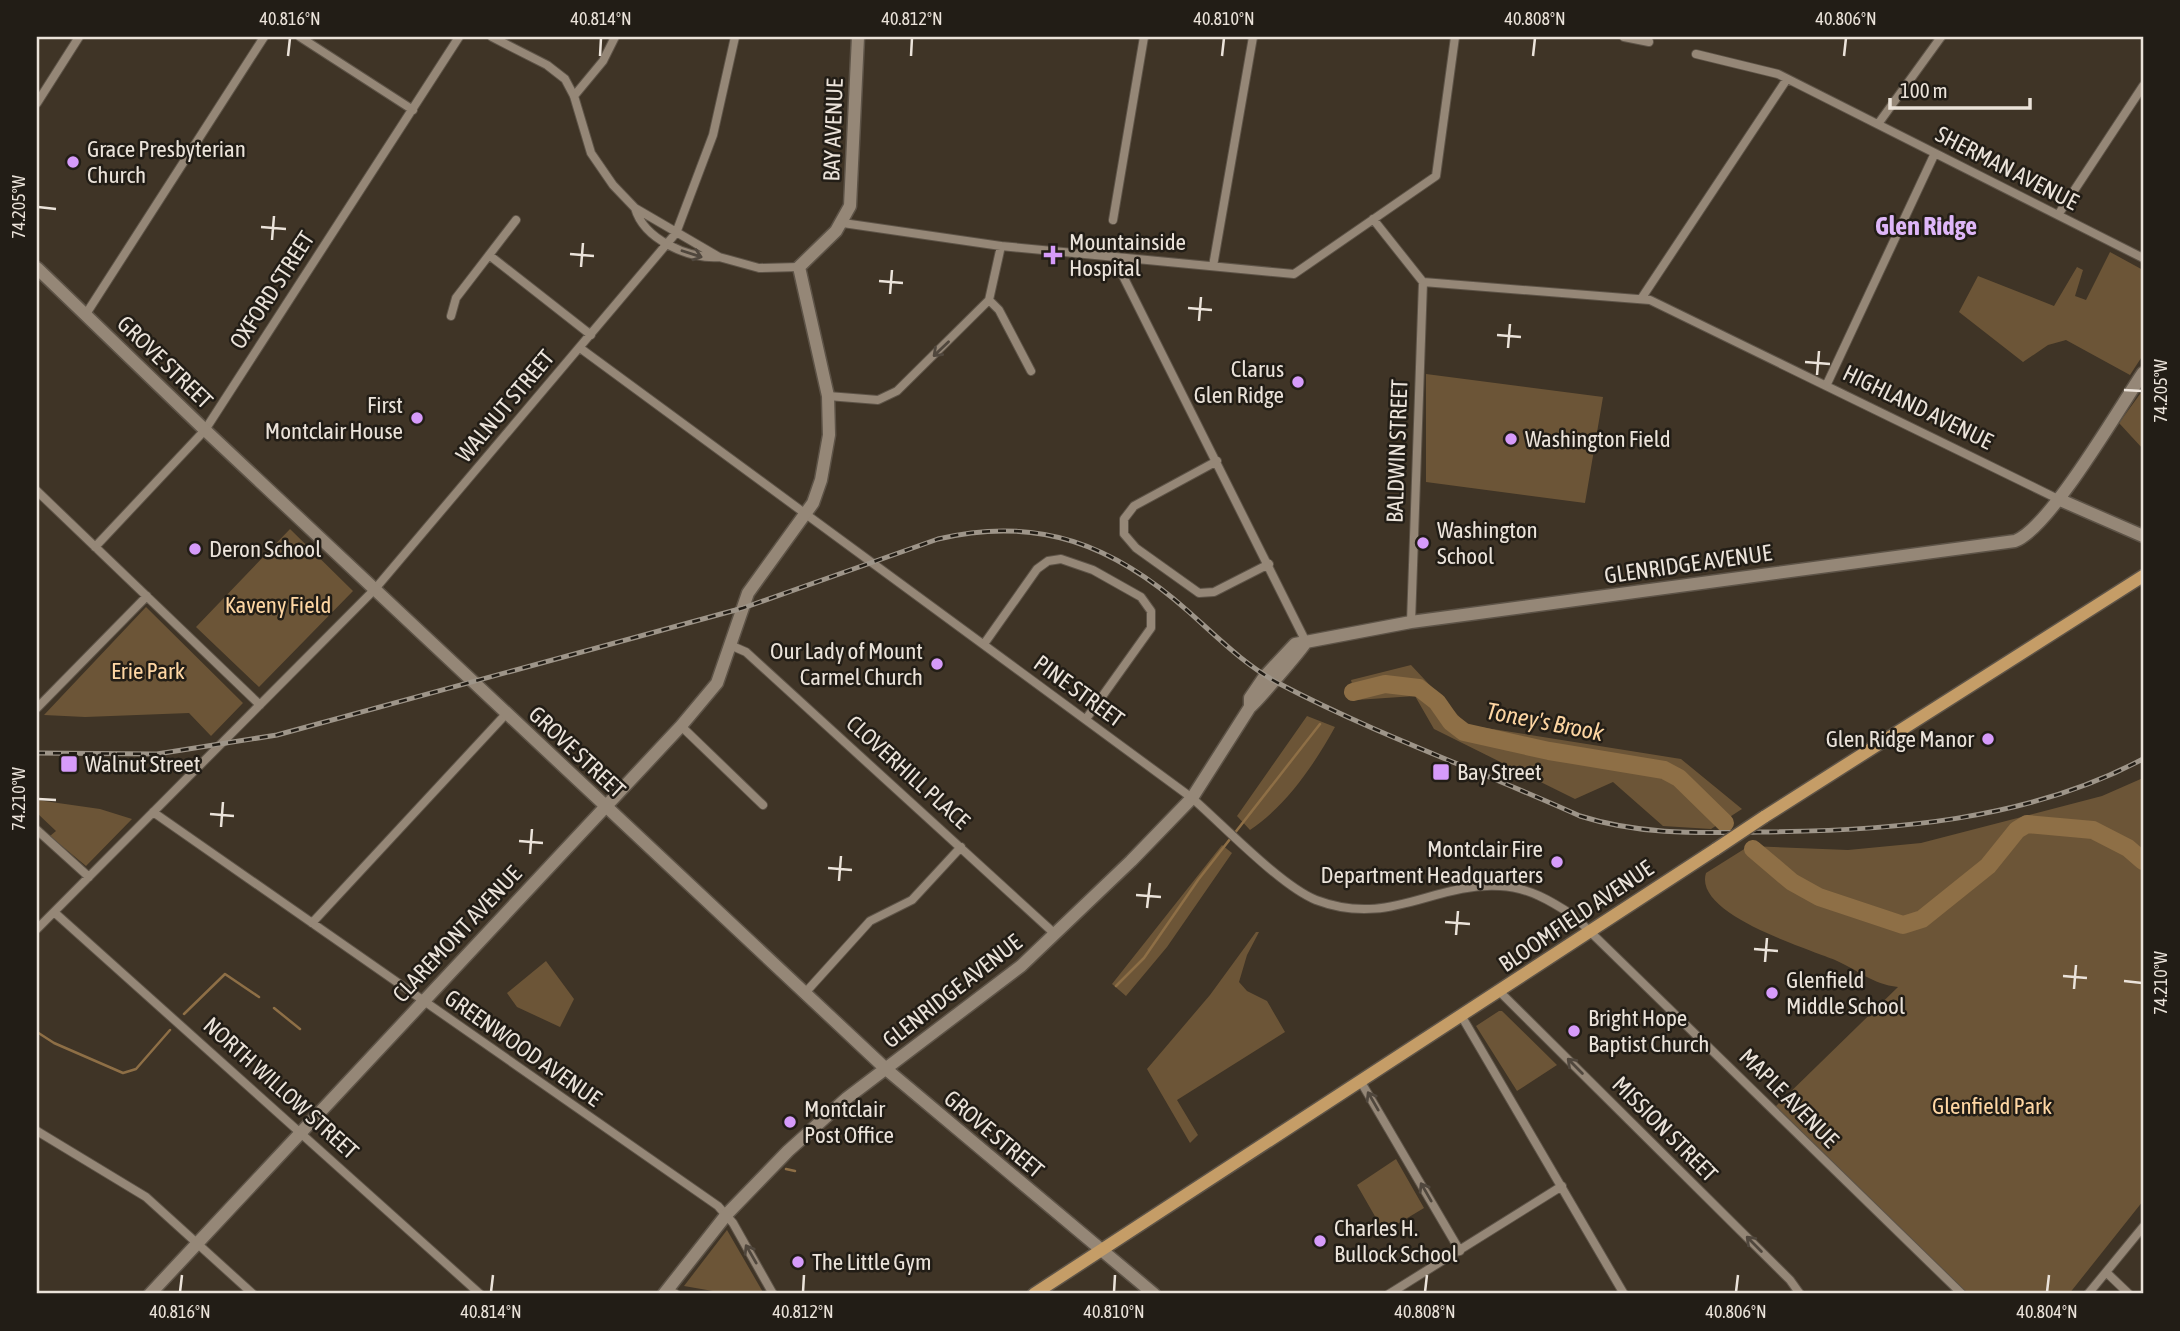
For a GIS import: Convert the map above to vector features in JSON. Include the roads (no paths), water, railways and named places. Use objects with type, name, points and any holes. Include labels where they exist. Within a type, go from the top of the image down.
[{"type":"main road","name":"BLOOMFIELD AVENUE","points":[[1034,1294],[1462,1017],[1590,929],[2143,576]]},
{"type":"street","points":[[37,103],[79,37]]},
{"type":"street","points":[[86,314],[264,37]]},
{"type":"street","points":[[300,37],[413,110]]},
{"type":"street","name":"OXFORD STREET","points":[[95,547],[205,430],[459,37]]},
{"type":"street","points":[[492,37],[557,71],[574,96],[591,153],[613,185],[635,208],[719,257],[759,268],[799,267],[843,223],[1001,246],[1294,274],[1436,176],[1455,37]]},
{"type":"street","points":[[574,96],[603,61],[615,37]]},
{"type":"street","name":"WALNUT STREET","points":[[37,929],[375,589],[676,233],[712,135],[735,37]]},
{"type":"street","name":"BAY AVENUE","points":[[843,223],[851,197],[858,37]]},
{"type":"street","points":[[1113,220],[1144,37]]},
{"type":"street","points":[[1213,266],[1253,37]]},
{"type":"street","points":[[1624,37],[1649,42]]},
{"type":"street","points":[[1878,124],[1941,37]]},
{"type":"street","name":"SHERMAN AVENUE","points":[[1696,54],[1787,79],[2143,258]]},
{"type":"street","points":[[1641,299],[1787,79]]},
{"type":"street","points":[[2058,215],[2143,86]]},
{"type":"street","points":[[1826,386],[1935,153]]},
{"type":"street","points":[[635,208],[638,218],[667,244],[706,258],[719,257]]},
{"type":"street","points":[[1373,219],[1423,282]]},
{"type":"street","points":[[451,316],[456,298],[516,220]]},
{"type":"street","points":[[828,396],[878,400],[891,396],[989,300],[1001,246]]},
{"type":"street","points":[[489,255],[591,335]]},
{"type":"street","points":[[1120,258],[1121,272],[1176,383],[1197,419],[1306,642]]},
{"type":"street","name":"CLAREMONT AVENUE","points":[[150,1294],[681,726],[717,683],[748,593],[806,514],[816,495],[825,461],[829,435],[828,396],[799,267]]},
{"type":"street","name":"GROVE STREET","points":[[37,268],[506,714],[886,1069],[1009,1176],[1154,1294]]},
{"type":"street","name":"HIGHLAND AVENUE","points":[[1423,282],[1650,300],[2058,499],[2143,536]]},
{"type":"street","name":"BALDWIN STREET","points":[[1411,622],[1423,282]]},
{"type":"street","points":[[989,300],[999,310],[1031,371]]},
{"type":"street","name":"PINE STREET","points":[[580,348],[1192,798],[1301,892],[1333,905],[1385,909],[1474,887],[1500,886],[1539,895],[1590,929]]},
{"type":"street","name":"GLENRIDGE AVENUE","points":[[669,1293],[727,1214],[788,1151],[847,1098],[1000,984],[1055,934],[1192,798],[1250,707],[1258,702],[1272,680],[1306,642],[1411,622],[2015,541],[2032,531],[2058,499],[2143,373]]},
{"type":"street","points":[[1217,461],[1138,502],[1128,511],[1123,527],[1128,541],[1199,593],[1214,592],[1269,564]]},
{"type":"street","points":[[37,491],[260,705]]},
{"type":"street","points":[[984,644],[1037,569],[1048,561],[1061,559],[1093,570],[1141,597],[1151,611],[1150,628],[1086,719]]},
{"type":"street","points":[[37,708],[147,596]]},
{"type":"street","name":"CLOVERHILL PLACE","points":[[730,645],[746,652],[1055,934]]},
{"type":"street","points":[[312,923],[506,714]]},
{"type":"street","points":[[681,726],[763,805]]},
{"type":"street","name":"GREENWOOD AVENUE","points":[[153,812],[727,1214],[774,1294]]},
{"type":"street","points":[[37,830],[89,877]]},
{"type":"street","points":[[805,993],[870,921],[912,900],[961,847]]},
{"type":"street","name":"NORTH WILLOW STREET","points":[[54,912],[480,1294]]},
{"type":"street","name":"MAPLE AVENUE","points":[[1590,929],[1962,1294]]},
{"type":"street","name":"MISSION STREET","points":[[1500,992],[1800,1294]]},
{"type":"street","points":[[1462,1017],[1624,1294]]},
{"type":"street","points":[[1362,1082],[1460,1251]]},
{"type":"street","points":[[37,1131],[146,1197],[253,1294]]},
{"type":"street","points":[[1389,1294],[1562,1186]]},
{"type":"street","points":[[2088,1294],[2143,1227]]},
{"type":"street","points":[[2106,1272],[2130,1294]]},
{"type":"waterway","name":"Toney's Brook","points":[[1353,692],[1385,684],[1419,688],[1437,702],[1451,722],[1464,732],[1549,751],[1664,770],[1679,778],[1725,823]]},
{"type":"waterway","name":"Toney's Brook","points":[[1116,986],[1144,958],[1198,880],[1320,724]]},
{"type":"waterway","name":"Toney's Brook","points":[[1753,849],[1792,882],[1819,897],[1903,925],[1922,919],[1988,866],[2017,830],[2027,824],[2093,830],[2128,848],[2143,861]]},
{"type":"waterway","name":"Toney's Brook","points":[[184,1014],[225,974],[259,997]]},
{"type":"waterway","name":"Toney's Brook","points":[[274,1008],[300,1029]]},
{"type":"waterway","name":"Toney's Brook","points":[[37,1032],[54,1043],[123,1073],[136,1069],[170,1030]]},
{"type":"waterway","name":"Toney's Brook","points":[[786,1169],[795,1171]]},
{"type":"railway","points":[[37,753],[157,754],[277,735],[743,608],[938,539],[974,532],[1009,531],[1042,534],[1073,541],[1103,553],[1161,589],[1233,651],[1280,684],[1391,736],[1580,816],[1625,827],[1713,833],[1907,825],[2005,809],[2052,796],[2098,780],[2143,759]]},
{"type":"place","name":"Grace Presbyterian Church","points":[[73,162]]},
{"type":"place","name":"Mountainside Hospital","points":[[1053,255]]},
{"type":"place","name":"Clarus Glen Ridge","points":[[1298,382]]},
{"type":"place","name":"First Montclair House","points":[[417,418]]},
{"type":"place","name":"Washington Field","points":[[1511,439]]},
{"type":"place","name":"Washington School","points":[[1423,543]]},
{"type":"place","name":"Deron School","points":[[195,549]]},
{"type":"place","name":"Our Lady of Mount Carmel Church","points":[[937,664]]},
{"type":"place","name":"Glen Ridge Manor","points":[[1988,739]]},
{"type":"place","name":"Walnut Street","points":[[69,764]]},
{"type":"place","name":"Bay Street","points":[[1441,772]]},
{"type":"place","name":"Montclair Fire Department Headquarters","points":[[1557,862]]},
{"type":"place","name":"Glenfield Middle School","points":[[1772,993]]},
{"type":"place","name":"Bright Hope Baptist Church","points":[[1574,1031]]},
{"type":"place","name":"Montclair Post Office","points":[[790,1122]]},
{"type":"place","name":"Charles H. Bullock School","points":[[1320,1241]]},
{"type":"place","name":"The Little Gym","points":[[798,1262]]},
{"type":"district","name":"Glen Ridge","points":[[1926,226]]},
{"type":"park label","name":"Kaveny Field","points":[[278,605]]},
{"type":"park label","name":"Erie Park","points":[[148,671]]},
{"type":"park label","name":"Glenfield Park","points":[[1992,1106]]}]
